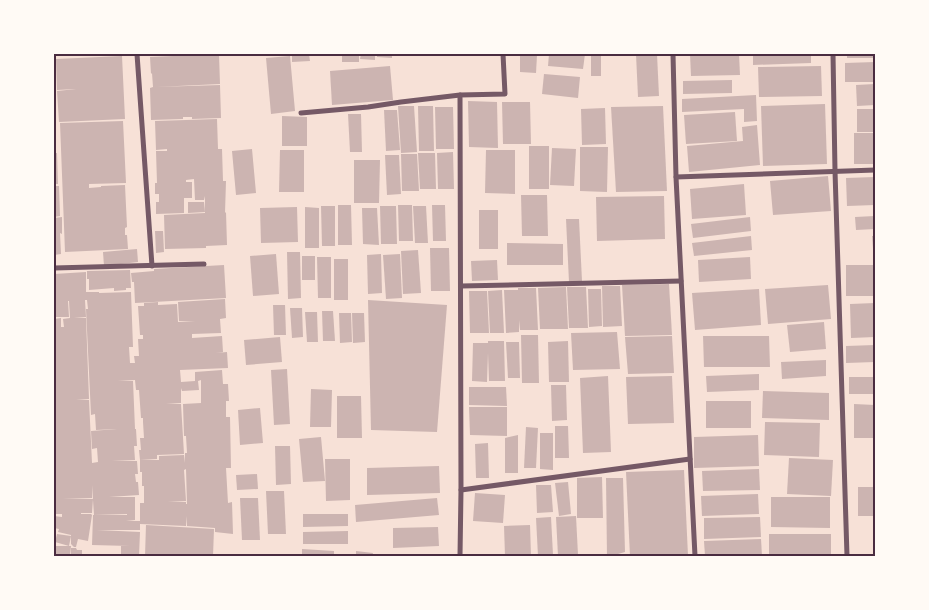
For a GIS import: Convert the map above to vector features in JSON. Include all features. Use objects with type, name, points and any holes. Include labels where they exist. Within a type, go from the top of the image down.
[{"type":"street","points":[[137,54],[152,266]]},
{"type":"street","points":[[301,113],[368,107],[460,95],[504,94],[503,54]]},
{"type":"street","points":[[673,54],[676,177],[695,556]]},
{"type":"street","points":[[832,54],[847,556]]},
{"type":"street","points":[[460,95],[460,556]]},
{"type":"street","points":[[676,177],[875,170]]},
{"type":"street","points":[[54,268],[204,264]]},
{"type":"street","points":[[461,286],[681,281]]},
{"type":"street","points":[[461,490],[690,459]]},
{"type":"building","points":[[219,54],[220,84],[156,87],[220,85],[221,118],[192,119],[192,117],[183,117],[183,119],[151,120],[150,88],[153,87],[150,57]]},
{"type":"building","points":[[292,54],[309,54],[310,61],[292,62]]},
{"type":"building","points":[[342,54],[359,54],[359,62],[342,62]]},
{"type":"building","points":[[361,54],[375,54],[375,60],[360,59]]},
{"type":"building","points":[[377,54],[392,54],[392,58],[377,57]]},
{"type":"building","points":[[520,54],[537,55],[536,73],[520,72]]},
{"type":"building","points":[[549,54],[585,54],[583,69],[548,66]]},
{"type":"building","points":[[591,54],[601,54],[601,76],[591,76]]},
{"type":"building","points":[[636,54],[657,54],[659,96],[638,97]]},
{"type":"building","points":[[690,54],[739,54],[740,75],[691,76]]},
{"type":"building","points":[[753,54],[811,54],[811,63],[753,65]]},
{"type":"building","points":[[847,54],[875,54],[875,58],[847,58]]},
{"type":"building","points":[[122,56],[125,119],[59,122],[57,91],[76,89],[57,90],[56,59]]},
{"type":"building","points":[[290,56],[295,111],[271,114],[266,58]]},
{"type":"building","points":[[875,62],[875,82],[845,82],[845,63]]},
{"type":"building","points":[[390,66],[393,100],[332,105],[330,71]]},
{"type":"building","points":[[821,66],[822,96],[759,97],[758,67]]},
{"type":"building","points":[[544,74],[580,77],[578,98],[542,94]]},
{"type":"building","points":[[732,80],[732,93],[683,94],[683,81]]},
{"type":"building","points":[[875,84],[875,105],[857,106],[856,85]]},
{"type":"building","points":[[756,95],[757,121],[744,122],[744,109],[682,112],[682,99]]},
{"type":"building","points":[[55,96],[56,121],[54,121]]},
{"type":"building","points":[[468,101],[497,102],[498,148],[469,147]]},
{"type":"building","points":[[502,102],[530,102],[531,144],[503,144]]},
{"type":"building","points":[[825,104],[827,164],[763,166],[761,106]]},
{"type":"building","points":[[398,106],[414,106],[417,152],[401,153]]},
{"type":"building","points":[[418,106],[433,106],[434,151],[419,151]]},
{"type":"building","points":[[663,106],[667,191],[616,192],[611,107]]},
{"type":"building","points":[[435,107],[453,107],[454,149],[436,149]]},
{"type":"building","points":[[605,108],[606,144],[582,145],[581,109]]},
{"type":"building","points":[[857,109],[875,109],[875,132],[857,132]]},
{"type":"building","points":[[384,110],[397,110],[400,150],[386,151]]},
{"type":"building","points":[[735,112],[737,141],[686,144],[684,115]]},
{"type":"building","points":[[348,114],[361,114],[362,152],[350,152]]},
{"type":"building","points":[[282,116],[307,117],[307,146],[282,146]]},
{"type":"building","points":[[217,119],[218,149],[222,149],[223,181],[226,181],[227,245],[206,246],[206,248],[165,249],[164,215],[205,213],[205,196],[204,200],[195,200],[194,179],[186,180],[186,182],[192,182],[192,198],[184,198],[184,213],[156,214],[156,202],[159,202],[159,194],[155,194],[155,183],[157,183],[156,151],[167,151],[167,149],[156,150],[155,121]]},
{"type":"building","points":[[123,121],[126,183],[89,184],[89,188],[125,185],[127,227],[125,228],[125,235],[127,235],[128,249],[65,252],[60,123]]},
{"type":"building","points":[[757,125],[760,165],[689,172],[687,146],[743,141],[742,127]]},
{"type":"building","points":[[854,133],[875,133],[875,164],[854,164]]},
{"type":"building","points":[[529,146],[549,146],[549,189],[529,189]]},
{"type":"building","points":[[580,147],[608,147],[607,192],[580,191]]},
{"type":"building","points":[[552,148],[576,149],[574,186],[550,185]]},
{"type":"building","points":[[252,149],[256,193],[236,195],[232,151]]},
{"type":"building","points":[[280,150],[304,150],[304,192],[279,192]]},
{"type":"building","points":[[486,150],[515,150],[515,194],[485,193]]},
{"type":"building","points":[[453,152],[454,189],[438,189],[437,153]]},
{"type":"building","points":[[54,153],[57,153],[58,184],[54,184]]},
{"type":"building","points":[[418,153],[435,153],[436,189],[420,189]]},
{"type":"building","points":[[401,154],[417,154],[419,191],[402,191]]},
{"type":"building","points":[[385,155],[399,155],[401,194],[387,195]]},
{"type":"building","points":[[354,160],[380,160],[379,203],[354,203]]},
{"type":"building","points":[[828,176],[831,211],[773,215],[770,181]]},
{"type":"building","points":[[875,177],[875,205],[847,206],[846,178]]},
{"type":"building","points":[[744,184],[746,215],[692,219],[690,189]]},
{"type":"building","points":[[54,186],[59,186],[60,216],[54,217]]},
{"type":"building","points":[[521,195],[547,195],[548,236],[522,236]]},
{"type":"building","points":[[664,196],[665,239],[597,241],[596,197]]},
{"type":"building","points":[[188,202],[204,202],[205,212],[188,213]]},
{"type":"building","points":[[338,205],[351,205],[352,245],[338,245]]},
{"type":"building","points":[[398,205],[412,205],[413,241],[399,241]]},
{"type":"building","points":[[432,205],[445,205],[446,241],[433,241]]},
{"type":"building","points":[[321,206],[335,206],[335,246],[322,246]]},
{"type":"building","points":[[380,206],[396,206],[397,244],[381,244]]},
{"type":"building","points":[[413,206],[426,206],[428,243],[415,243]]},
{"type":"building","points":[[297,207],[298,242],[261,243],[260,208]]},
{"type":"building","points":[[305,207],[319,208],[319,248],[305,248]]},
{"type":"building","points":[[362,208],[377,208],[379,245],[363,244]]},
{"type":"building","points":[[479,210],[498,210],[498,249],[479,249]]},
{"type":"building","points":[[875,216],[875,229],[856,230],[855,217]]},
{"type":"building","points":[[62,217],[62,234],[60,233],[61,254],[54,255],[54,218]]},
{"type":"building","points":[[750,217],[751,231],[693,238],[691,224]]},
{"type":"building","points":[[566,219],[579,219],[582,281],[569,282]]},
{"type":"building","points":[[155,231],[163,231],[164,252],[156,253]]},
{"type":"building","points":[[751,236],[752,250],[694,256],[692,243]]},
{"type":"building","points":[[872,236],[875,236],[874,261]]},
{"type":"building","points":[[507,243],[563,244],[563,265],[507,265]]},
{"type":"building","points":[[430,248],[449,248],[450,291],[431,291]]},
{"type":"building","points":[[137,249],[138,262],[104,266],[103,252]]},
{"type":"building","points":[[418,250],[421,293],[403,294],[401,251]]},
{"type":"building","points":[[287,252],[300,252],[301,298],[288,299]]},
{"type":"building","points":[[276,254],[279,294],[253,296],[250,256]]},
{"type":"building","points":[[381,254],[382,293],[368,294],[367,255]]},
{"type":"building","points":[[400,254],[402,298],[386,299],[383,255]]},
{"type":"building","points":[[302,256],[315,256],[315,280],[302,280]]},
{"type":"building","points":[[317,257],[331,257],[331,298],[318,298]]},
{"type":"building","points":[[750,257],[751,279],[699,282],[698,260]]},
{"type":"building","points":[[334,259],[348,259],[348,300],[334,300]]},
{"type":"building","points":[[497,260],[498,280],[472,281],[471,261]]},
{"type":"building","points":[[224,265],[226,298],[135,303],[134,282],[132,282],[131,273],[154,271],[154,269]]},
{"type":"building","points":[[846,265],[875,265],[875,296],[846,296]]},
{"type":"building","points":[[130,270],[131,288],[114,291],[114,288],[89,290],[87,271]]},
{"type":"building","points":[[86,272],[86,292],[131,292],[133,347],[129,347],[130,363],[135,363],[134,356],[139,356],[138,339],[143,339],[143,335],[140,335],[138,306],[144,306],[144,303],[158,302],[158,305],[177,304],[178,322],[195,321],[179,321],[178,302],[225,299],[226,318],[220,319],[221,333],[192,334],[192,338],[222,336],[223,352],[216,353],[227,352],[228,368],[180,370],[181,382],[195,381],[195,372],[222,370],[223,384],[228,384],[229,401],[226,401],[226,417],[230,417],[231,468],[226,468],[228,503],[232,502],[233,534],[215,532],[215,528],[187,526],[187,516],[186,526],[140,524],[140,530],[97,530],[140,532],[139,556],[121,556],[121,546],[130,546],[92,545],[93,499],[92,513],[81,513],[92,515],[88,541],[78,539],[76,547],[74,547],[71,544],[71,535],[58,532],[59,529],[54,528],[54,516],[62,517],[62,514],[54,514],[54,319],[61,318],[61,327],[64,327],[63,319],[70,318],[69,301],[69,317],[54,317],[54,274]],"holes":[[[85,300],[87,300],[88,309],[86,309],[91,415],[95,414],[96,430],[117,429],[91,431],[92,449],[97,448],[98,462],[92,463],[89,400],[76,400],[89,399],[86,318],[74,318],[86,317]],[[135,380],[136,390],[139,390],[144,438],[140,438],[140,472],[142,472],[142,486],[144,486],[144,503],[140,503],[140,521],[126,521],[135,520],[135,497],[109,497],[139,495],[135,474],[138,474],[137,461],[112,461],[135,460],[134,446],[137,446],[133,381],[118,381]],[[201,380],[201,403],[183,404],[184,436],[186,436],[187,453],[185,453],[185,463],[184,455],[159,456],[159,460],[140,460],[157,459],[157,455],[184,454],[181,404],[166,404],[181,403],[181,388],[182,391],[199,390],[198,381]],[[186,469],[187,504],[186,502],[168,502],[186,501],[184,470]],[[92,485],[93,499],[63,499],[92,498]],[[127,514],[127,515],[94,515]]]},
{"type":"building","points":[[669,284],[672,335],[625,336],[622,285]]},
{"type":"building","points":[[828,285],[831,319],[768,324],[765,289]]},
{"type":"building","points":[[602,286],[620,286],[622,326],[603,327]]},
{"type":"building","points":[[566,287],[568,329],[540,329],[538,288]]},
{"type":"building","points":[[567,287],[586,287],[588,328],[569,328]]},
{"type":"building","points":[[518,288],[536,288],[538,330],[520,330],[519,320],[519,332],[506,333],[504,290],[518,290]]},
{"type":"building","points":[[588,289],[601,289],[602,326],[589,327]]},
{"type":"building","points":[[759,289],[761,325],[695,330],[692,293]]},
{"type":"building","points":[[502,290],[504,333],[490,333],[488,291]]},
{"type":"building","points":[[469,291],[487,291],[489,333],[470,333]]},
{"type":"building","points":[[368,300],[447,305],[437,432],[371,430]]},
{"type":"building","points":[[875,303],[875,337],[851,338],[850,304]]},
{"type":"building","points":[[273,305],[285,305],[286,335],[274,335]]},
{"type":"building","points":[[290,308],[302,308],[303,337],[292,338]]},
{"type":"building","points":[[322,311],[333,311],[335,341],[323,341]]},
{"type":"building","points":[[305,312],[317,312],[318,342],[307,342]]},
{"type":"building","points":[[339,313],[351,313],[352,342],[340,343]]},
{"type":"building","points":[[352,313],[364,313],[365,342],[353,343]]},
{"type":"building","points":[[824,322],[826,349],[790,352],[787,325]]},
{"type":"building","points":[[617,332],[620,369],[573,370],[571,333]]},
{"type":"building","points":[[521,335],[538,335],[539,383],[522,383]]},
{"type":"building","points":[[672,336],[674,373],[628,374],[625,337]]},
{"type":"building","points":[[703,336],[769,336],[770,367],[704,367]]},
{"type":"building","points":[[280,337],[282,362],[246,365],[244,340]]},
{"type":"building","points":[[488,341],[504,341],[505,381],[489,381],[488,353],[487,382],[472,381],[473,343],[488,343]]},
{"type":"building","points":[[568,341],[569,382],[549,382],[548,342]]},
{"type":"building","points":[[506,342],[519,342],[520,378],[508,378]]},
{"type":"building","points":[[875,345],[875,362],[846,363],[846,346]]},
{"type":"building","points":[[826,360],[826,376],[782,379],[781,362]]},
{"type":"building","points":[[287,369],[290,424],[274,425],[271,370]]},
{"type":"building","points":[[759,374],[759,390],[707,392],[706,376]]},
{"type":"building","points":[[608,376],[611,452],[583,453],[580,378]]},
{"type":"building","points":[[672,376],[674,423],[628,424],[626,377]]},
{"type":"building","points":[[849,377],[875,377],[875,394],[849,394]]},
{"type":"building","points":[[551,385],[566,385],[567,420],[552,421]]},
{"type":"building","points":[[469,387],[506,387],[507,406],[469,405]]},
{"type":"building","points":[[311,389],[332,390],[331,427],[310,427]]},
{"type":"building","points":[[763,391],[829,393],[829,420],[762,418]]},
{"type":"building","points":[[337,396],[361,396],[362,438],[337,438]]},
{"type":"building","points":[[706,401],[751,401],[751,428],[706,428]]},
{"type":"building","points":[[854,404],[875,405],[875,438],[854,438]]},
{"type":"building","points":[[469,407],[507,407],[507,436],[470,435]]},
{"type":"building","points":[[260,408],[263,443],[240,445],[238,410]]},
{"type":"building","points":[[765,422],[820,423],[819,457],[764,455]]},
{"type":"building","points":[[555,426],[568,426],[569,458],[555,458]]},
{"type":"building","points":[[526,427],[538,428],[536,468],[524,468]]},
{"type":"building","points":[[540,433],[553,433],[553,470],[540,469]]},
{"type":"building","points":[[518,435],[518,473],[505,473],[505,438]]},
{"type":"building","points":[[758,435],[759,466],[694,468],[694,437]]},
{"type":"building","points":[[321,437],[325,481],[303,482],[299,439]]},
{"type":"building","points":[[488,443],[489,478],[476,478],[475,444]]},
{"type":"building","points":[[275,446],[290,446],[291,484],[276,485]]},
{"type":"building","points":[[789,458],[833,460],[831,496],[787,494]]},
{"type":"building","points":[[325,459],[350,459],[350,500],[326,501]]},
{"type":"building","points":[[439,466],[440,493],[367,495],[367,468]]},
{"type":"building","points":[[759,469],[760,490],[703,491],[702,471]]},
{"type":"building","points":[[684,470],[688,556],[630,556],[626,472]]},
{"type":"building","points":[[257,474],[258,489],[237,490],[236,475]]},
{"type":"building","points":[[602,477],[603,518],[577,518],[577,478]]},
{"type":"building","points":[[606,478],[623,478],[625,552],[611,556],[607,556]]},
{"type":"building","points":[[568,482],[571,514],[559,516],[555,483]]},
{"type":"building","points":[[536,485],[551,485],[553,512],[537,513]]},
{"type":"building","points":[[858,487],[875,487],[875,516],[858,516]]},
{"type":"building","points":[[266,491],[284,491],[286,534],[268,534]]},
{"type":"building","points":[[475,493],[505,495],[503,523],[473,521]]},
{"type":"building","points":[[758,494],[759,514],[702,516],[701,496]]},
{"type":"building","points":[[771,497],[830,497],[830,528],[771,527]]},
{"type":"building","points":[[240,498],[258,498],[260,540],[242,540]]},
{"type":"building","points":[[437,498],[439,515],[356,522],[355,505]]},
{"type":"building","points":[[303,514],[348,514],[348,526],[303,527]]},
{"type":"building","points":[[576,516],[578,555],[558,556],[556,517]]},
{"type":"building","points":[[551,517],[553,555],[538,556],[536,518]]},
{"type":"building","points":[[760,517],[761,537],[704,539],[704,518]]},
{"type":"building","points":[[146,525],[214,529],[213,556],[145,556]]},
{"type":"building","points":[[530,525],[531,556],[505,556],[504,526]]},
{"type":"building","points":[[438,527],[439,546],[393,548],[393,528]]},
{"type":"building","points":[[348,531],[348,544],[303,544],[303,532]]},
{"type":"building","points":[[57,534],[71,536],[69,546],[55,542]]},
{"type":"building","points":[[769,534],[831,534],[831,556],[769,556]]},
{"type":"building","points":[[761,539],[762,556],[705,556],[704,541]]},
{"type":"building","points":[[56,546],[71,546],[70,556],[54,556],[54,548]]},
{"type":"building","points":[[71,548],[82,550],[82,556],[71,556]]},
{"type":"building","points":[[302,549],[334,551],[334,556],[302,556]]},
{"type":"building","points":[[356,551],[373,553],[372,556],[356,556]]}]
